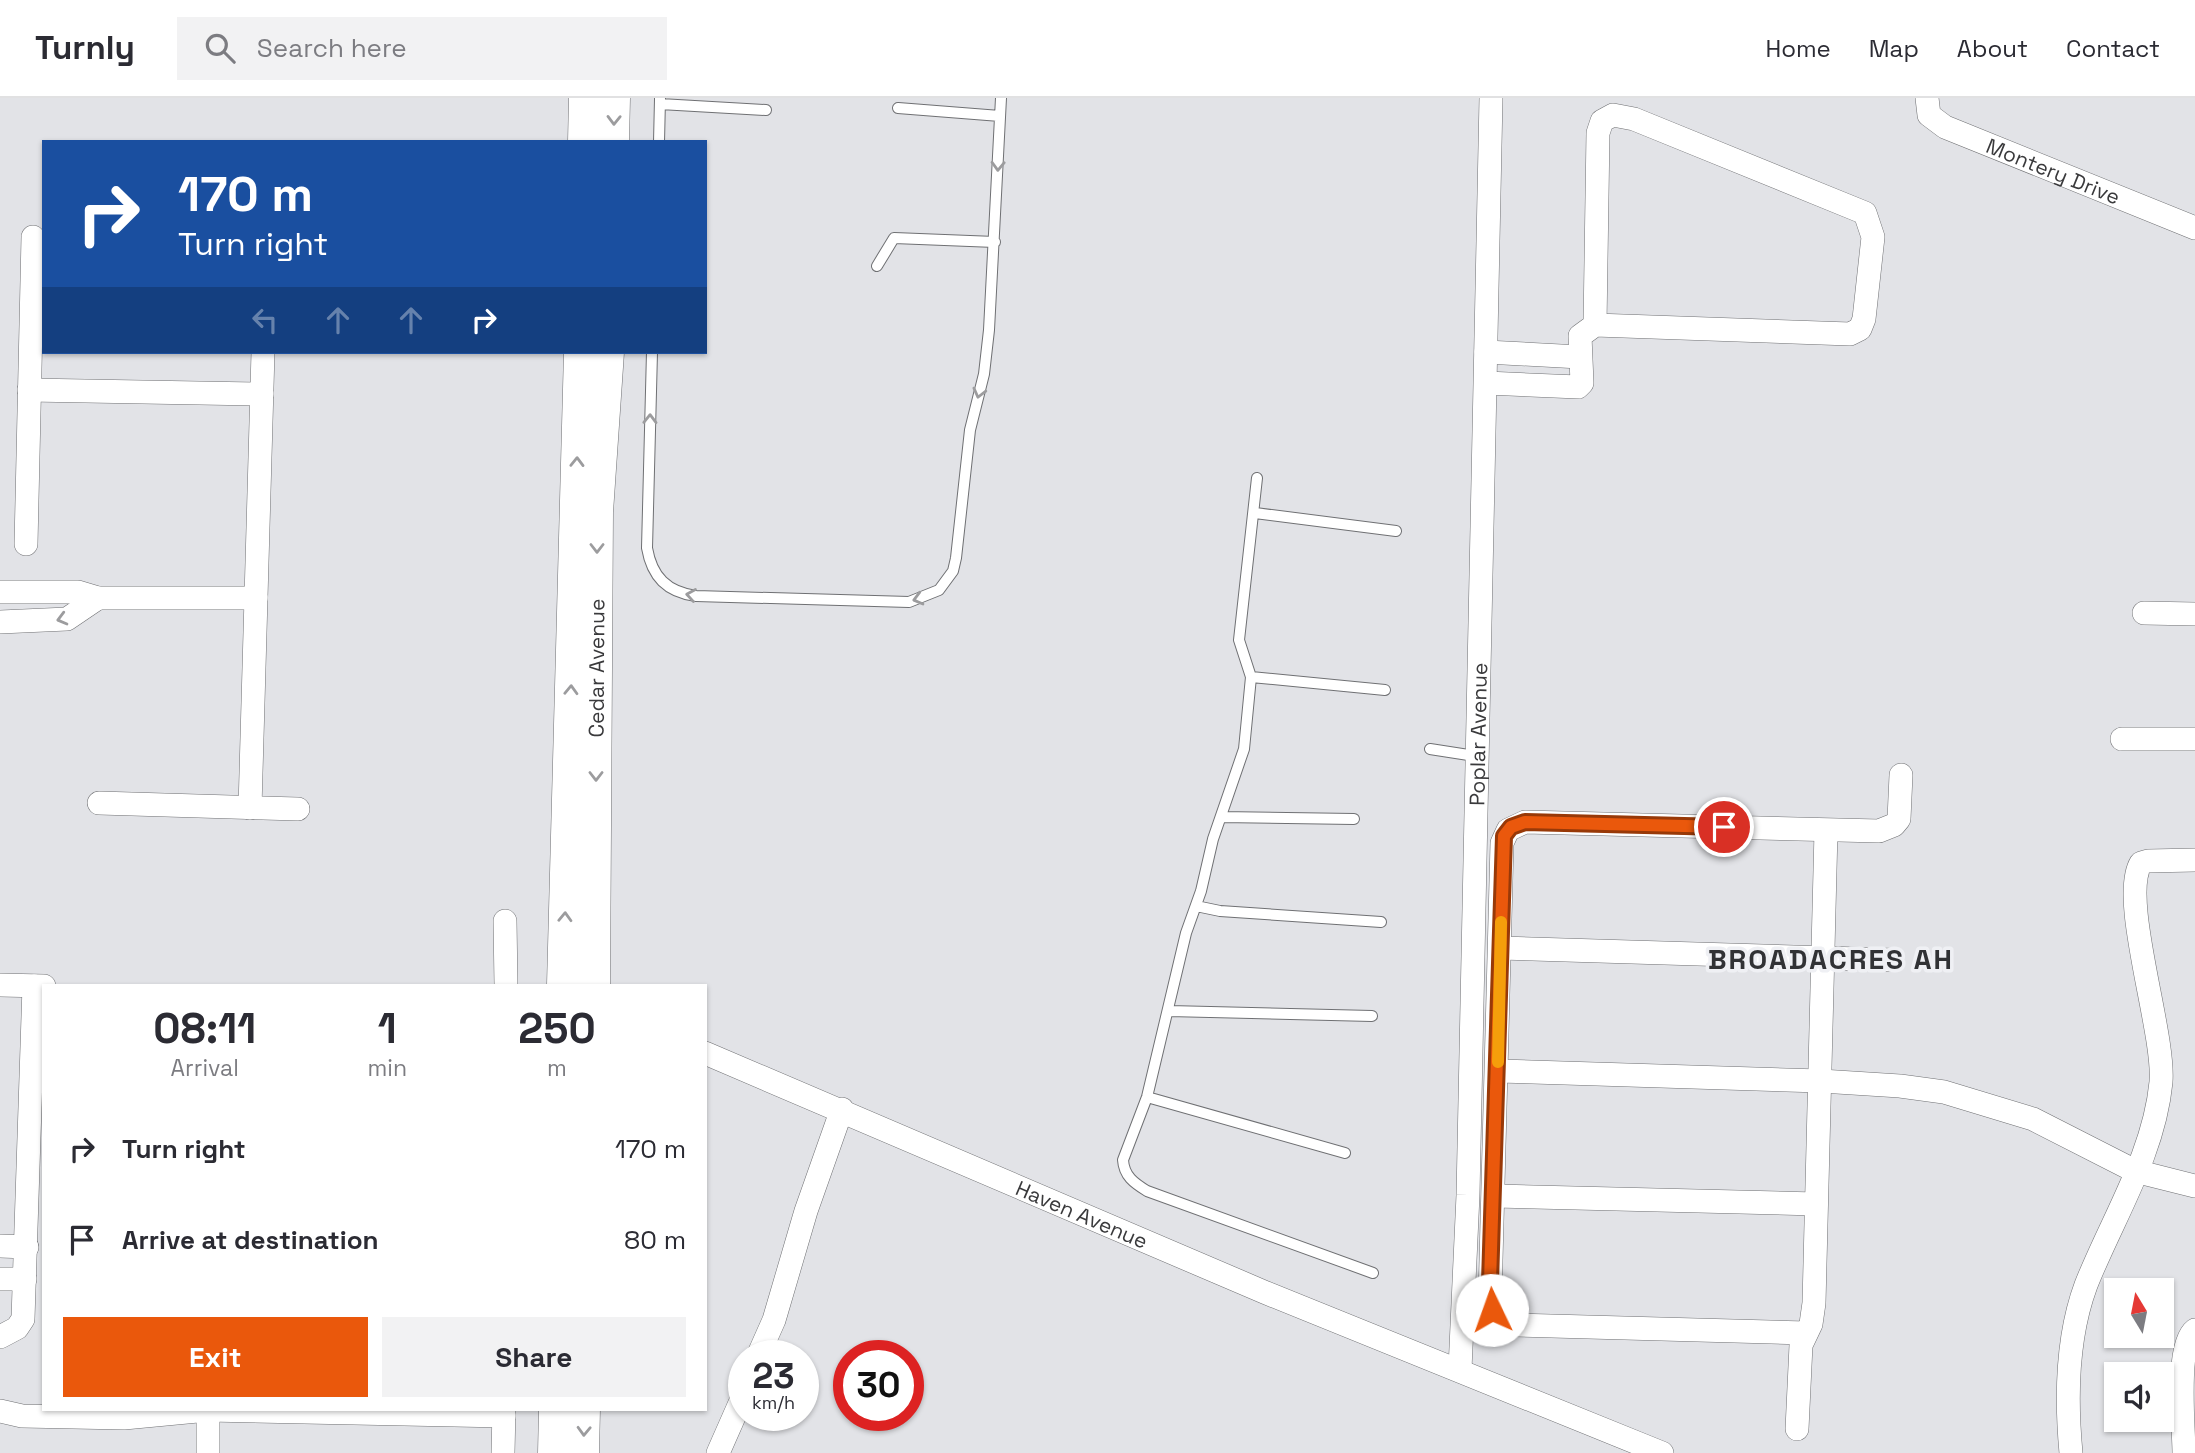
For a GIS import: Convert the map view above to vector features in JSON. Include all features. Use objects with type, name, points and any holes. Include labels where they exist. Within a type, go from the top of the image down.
[{"type":"main road","points":[[584,140],[585,98]]},
{"type":"main road","points":[[613,140],[614,98]]},
{"type":"main road","name":"Cedar Avenue","points":[[580,354],[584,646],[594,984]]},
{"type":"main road","name":"Cedar Avenue","points":[[563,984],[584,646],[608,354]]},
{"type":"main road","points":[[554,1453],[555,1411]]},
{"type":"main road","points":[[583,1453],[584,1411]]},
{"type":"street","name":"Poplar Avenue","points":[[1460,1369],[1468,1195],[1475,756],[1491,98]]},
{"type":"street","name":"Montery Drive","points":[[1927,98],[1929,116],[1945,127],[2195,228]]},
{"type":"street","points":[[1486,383],[1578,387],[1581,383],[1580,336],[1595,325],[1850,334],[1860,329],[1864,319],[1873,237],[1870,221],[1865,213],[1852,207],[1634,119],[1613,115],[1602,121],[1598,133],[1595,325]]},
{"type":"street","points":[[26,544],[33,237]]},
{"type":"street","points":[[1486,352],[1580,357]]},
{"type":"street","points":[[250,808],[263,354]]},
{"type":"street","points":[[29,390],[262,394]]},
{"type":"street","points":[[0,592],[78,592],[98,598],[256,598]]},
{"type":"street","points":[[0,622],[67,619],[98,598]]},
{"type":"street","points":[[2144,613],[2195,614]]},
{"type":"street","points":[[2122,739],[2195,739]]},
{"type":"street","points":[[1806,1333],[1535,1326],[1504,1322],[1492,1310],[1490,1298],[1503,844],[1508,830],[1517,824],[1879,831],[1894,825],[1901,811],[1901,775]]},
{"type":"street","points":[[99,803],[298,809]]},
{"type":"street","points":[[1797,1429],[1799,1361],[1811,1324],[1814,1303],[1825,958],[1826,831]]},
{"type":"street","points":[[2071,1453],[2071,1375],[2079,1310],[2086,1286],[2151,1132],[2161,1074],[2159,1037],[2137,923],[2137,871],[2141,863],[2148,861],[2195,860]]},
{"type":"street","points":[[505,921],[506,984]]},
{"type":"street","points":[[1500,948],[1892,960]]},
{"type":"street","points":[[0,985],[39,986],[31,1260],[22,1322],[0,1337]]},
{"type":"street","name":"Haven Avenue","points":[[707,1054],[1251,1287],[1460,1369],[1662,1453]]},
{"type":"street","points":[[1497,1071],[1900,1086],[1992,1105],[2052,1127],[2135,1171],[2194,1184]]},
{"type":"street","points":[[765,1340],[774,1320],[812,1193],[842,1110]]},
{"type":"street","points":[[1495,1196],[1816,1204]]},
{"type":"street","points":[[0,1246],[31,1260]]},
{"type":"street","points":[[0,1279],[31,1260]]},
{"type":"street","points":[[2184,1453],[2183,1359],[2186,1340],[2195,1329]]},
{"type":"street","points":[[0,1411],[22,1416],[124,1418],[189,1411]]},
{"type":"street","points":[[208,1411],[208,1453]]},
{"type":"street","points":[[405,1411],[504,1412],[503,1453]]},
{"type":"street","points":[[718,1453],[728,1430]]},
{"type":"lane","points":[[652,354],[648,548],[654,570],[667,587],[681,594],[708,597],[909,602],[939,590],[954,566],[970,430],[985,363],[995,242],[1001,98]]},
{"type":"lane","points":[[659,140],[660,101],[766,110]]},
{"type":"lane","points":[[898,108],[1000,116]]},
{"type":"lane","points":[[877,266],[894,238],[995,242]]},
{"type":"lane","points":[[1257,478],[1239,640],[1251,677],[1244,749],[1186,933],[1147,1097],[1123,1160],[1124,1169],[1136,1184],[1373,1273]]},
{"type":"lane","points":[[1255,513],[1396,531]]},
{"type":"lane","points":[[1251,677],[1385,690]]},
{"type":"lane","points":[[1430,749],[1475,756]]},
{"type":"lane","points":[[1221,817],[1354,819]]},
{"type":"lane","points":[[1196,906],[1220,911],[1381,922]]},
{"type":"lane","points":[[1169,1012],[1372,1016]]},
{"type":"lane","points":[[1147,1097],[1345,1153]]},
{"type":"slow traffic","points":[[1498,1062],[1501,922]]},
{"type":"district","name":"BROADACRES AH","points":[[1831,959]]},
{"type":"route","points":[[1492,1310],[1490,1282],[1495,1196],[1504,836],[1511,827],[1525,822],[1724,827]]}]
